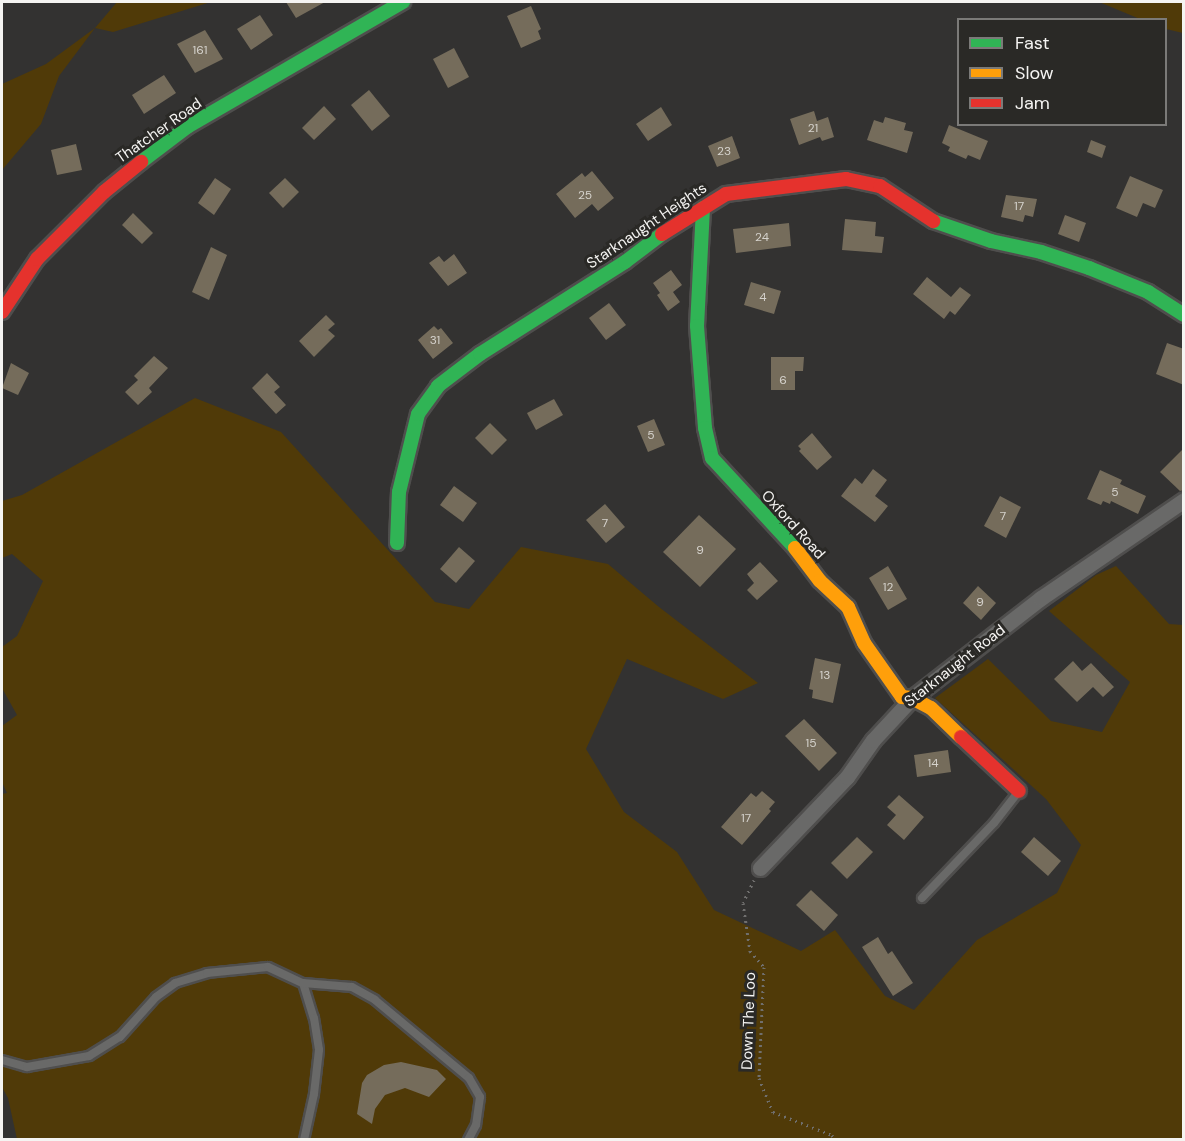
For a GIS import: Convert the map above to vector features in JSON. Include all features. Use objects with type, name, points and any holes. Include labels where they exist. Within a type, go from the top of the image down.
[{"type":"street","name":"Thatcher Road","points":[[2,312],[37,259],[104,192],[156,150],[187,127],[404,2]]},
{"type":"street","name":"Starknaught Heights","points":[[397,543],[399,492],[413,433],[418,414],[438,386],[480,354],[625,262],[674,225],[726,194],[846,179],[866,182],[880,186],[936,223],[991,241],[1041,252],[1089,268],[1148,292],[1184,315]]},
{"type":"street","name":"Oxford Road","points":[[703,208],[697,326],[705,428],[712,458],[797,550],[820,581],[848,607],[864,643],[902,697],[912,698],[931,708],[1018,791]]},
{"type":"street","name":"Starknaught Road","points":[[760,868],[847,777],[873,740],[912,698],[1049,592],[1184,500]]},
{"type":"lane","points":[[922,898],[994,823],[1018,791]]},
{"type":"lane","points":[[2,1060],[27,1067],[89,1056],[120,1037],[151,1002],[175,982],[207,973],[268,967],[303,983],[352,987],[375,1000],[469,1078],[480,1097],[476,1125],[468,1140]]},
{"type":"lane","points":[[303,983],[314,1018],[319,1050],[315,1094],[304,1140]]},
{"type":"path","name":"Down The Loo","points":[[760,868],[743,903],[750,951],[764,967],[759,1078],[773,1112],[832,1135],[835,1140]]},
{"type":"shaded area","points":[[117,2],[211,2],[113,32],[95,28]]},
{"type":"shaded area","points":[[1099,2],[1183,2],[1183,33],[1167,29],[1167,18],[1138,18]]},
{"type":"shaded area","points":[[95,28],[59,76],[41,124],[2,170],[2,84],[46,64]]},
{"type":"shaded area","points":[[195,398],[281,432],[435,602],[469,609],[521,547],[608,564],[659,607],[758,683],[723,699],[627,659],[586,749],[624,812],[677,852],[714,910],[801,951],[835,930],[885,996],[914,1010],[977,940],[1057,893],[1081,845],[1046,799],[935,698],[988,659],[1051,721],[1102,732],[1130,682],[1049,611],[1096,575],[1116,566],[1169,624],[1183,625],[1183,1139],[17,1139],[8,1098],[2,1087],[2,794],[7,793],[2,782],[2,726],[17,715],[2,688],[2,647],[17,636],[43,581],[12,554],[2,558],[2,501],[22,495]]},
{"type":"building","points":[[286,2],[325,2],[296,18]]},
{"type":"building","points":[[531,6],[541,29],[538,31],[541,39],[521,48],[507,16]]},
{"type":"building","points":[[260,15],[273,35],[251,50],[237,29]]},
{"type":"building","points":[[205,30],[223,59],[195,73],[177,44]]},
{"type":"building","points":[[454,48],[469,77],[448,88],[433,59]]},
{"type":"building","points":[[164,75],[176,93],[144,114],[132,95]]},
{"type":"building","points":[[369,90],[390,116],[372,131],[351,105]]},
{"type":"building","points":[[324,106],[336,119],[314,140],[302,128]]},
{"type":"building","points":[[661,107],[672,125],[648,141],[636,124]]},
{"type":"building","points":[[814,111],[817,121],[828,117],[834,137],[822,141],[820,137],[799,145],[790,119]]},
{"type":"building","points":[[885,117],[906,123],[904,130],[913,132],[907,153],[867,140],[874,120],[883,123]]},
{"type":"building","points":[[949,125],[988,141],[980,160],[968,155],[966,159],[948,151],[950,147],[942,143]]},
{"type":"building","points":[[732,136],[740,158],[717,167],[708,146]]},
{"type":"building","points":[[1091,140],[1106,146],[1102,158],[1087,152]]},
{"type":"building","points":[[76,144],[82,170],[57,175],[51,150]]},
{"type":"building","points":[[592,171],[614,198],[598,211],[592,204],[575,218],[556,194],[582,173],[585,177]]},
{"type":"building","points":[[1130,176],[1163,190],[1155,208],[1143,203],[1137,217],[1116,208]]},
{"type":"building","points":[[215,178],[231,189],[214,215],[198,203]]},
{"type":"building","points":[[285,178],[299,192],[283,208],[269,193]]},
{"type":"building","points":[[1006,195],[1037,199],[1033,217],[1025,215],[1023,222],[1001,217]]},
{"type":"building","points":[[133,213],[153,233],[142,244],[122,225]]},
{"type":"building","points":[[1065,215],[1086,223],[1079,242],[1058,234]]},
{"type":"building","points":[[845,219],[876,222],[875,236],[884,237],[882,253],[842,250]]},
{"type":"building","points":[[789,223],[791,246],[736,253],[733,229]]},
{"type":"building","points":[[211,247],[227,255],[209,300],[192,292]]},
{"type":"building","points":[[454,254],[467,273],[448,286],[429,263],[439,256],[444,262]]},
{"type":"building","points":[[671,270],[682,285],[673,292],[680,302],[668,311],[657,295],[660,293],[653,283]]},
{"type":"building","points":[[927,277],[951,297],[960,287],[971,295],[955,315],[950,311],[944,319],[913,294]]},
{"type":"building","points":[[751,282],[781,291],[774,314],[744,305]]},
{"type":"building","points":[[609,303],[626,325],[606,340],[589,318]]},
{"type":"building","points":[[326,315],[335,324],[328,330],[335,336],[314,357],[299,341]]},
{"type":"building","points":[[434,326],[438,330],[441,328],[453,343],[433,359],[418,340]]},
{"type":"building","points":[[1167,343],[1184,349],[1184,385],[1156,374]]},
{"type":"building","points":[[154,356],[168,368],[149,388],[152,392],[138,405],[125,392],[138,380],[134,376]]},
{"type":"building","points":[[771,357],[804,357],[803,371],[795,371],[795,390],[771,390]]},
{"type":"building","points":[[11,363],[29,373],[18,395],[2,388]]},
{"type":"building","points":[[267,373],[280,387],[274,392],[286,405],[276,414],[252,388]]},
{"type":"building","points":[[554,399],[563,415],[536,430],[527,413]]},
{"type":"building","points":[[654,419],[665,445],[648,452],[637,426]]},
{"type":"building","points":[[490,423],[507,440],[492,455],[475,438]]},
{"type":"building","points":[[812,433],[832,457],[817,470],[799,451],[801,449],[798,446]]},
{"type":"building","points":[[1184,448],[1184,490],[1180,491],[1160,472]]},
{"type":"building","points":[[873,469],[887,480],[875,496],[888,506],[875,522],[841,496],[855,478],[862,484]]},
{"type":"building","points":[[1100,470],[1122,480],[1120,484],[1146,496],[1138,514],[1111,501],[1110,504],[1103,501],[1101,505],[1087,499]]},
{"type":"building","points":[[454,486],[477,503],[463,522],[440,505]]},
{"type":"building","points":[[1000,496],[1021,507],[1006,538],[984,526]]},
{"type":"building","points":[[605,504],[625,527],[606,543],[586,520]]},
{"type":"building","points":[[699,515],[736,549],[700,587],[663,552]]},
{"type":"building","points":[[459,547],[475,561],[456,583],[440,569]]},
{"type":"building","points":[[760,562],[778,581],[757,600],[747,590],[754,583],[747,574]]},
{"type":"building","points":[[888,566],[907,599],[888,610],[869,578]]},
{"type":"building","points":[[978,586],[996,603],[981,620],[963,603]]},
{"type":"building","points":[[815,658],[841,664],[833,703],[812,698],[813,690],[809,689]]},
{"type":"building","points":[[1073,661],[1082,671],[1091,663],[1114,687],[1103,697],[1093,687],[1077,702],[1054,679]]},
{"type":"building","points":[[804,719],[837,753],[819,771],[785,736]]},
{"type":"building","points":[[948,750],[951,772],[917,777],[914,755]]},
{"type":"building","points":[[762,791],[775,802],[769,809],[771,811],[742,845],[721,827],[751,793],[756,797]]},
{"type":"building","points":[[899,795],[924,817],[904,840],[887,825],[896,815],[887,807]]},
{"type":"building","points":[[857,837],[873,852],[847,879],[831,863]]},
{"type":"building","points":[[1034,837],[1061,861],[1048,876],[1021,852]]},
{"type":"building","points":[[811,890],[838,915],[824,931],[796,905]]},
{"type":"building","points":[[878,937],[888,954],[892,951],[913,983],[893,996],[862,947]]},
{"type":"building","points":[[401,1062],[437,1070],[446,1079],[429,1097],[405,1088],[385,1095],[375,1109],[372,1124],[357,1114],[362,1083],[367,1075],[384,1065]]},
{"type":"traffic: fast","points":[[141,162],[187,127],[403,2]]},
{"type":"traffic: fast","points":[[703,208],[697,326],[705,428],[712,458],[795,548]]},
{"type":"traffic: fast","points":[[933,221],[991,241],[1041,252],[1089,268],[1148,292],[1184,315]]},
{"type":"traffic: fast","points":[[397,543],[399,492],[418,414],[438,386],[480,354],[625,262],[662,234]]},
{"type":"traffic: slow","points":[[795,548],[820,581],[848,607],[864,643],[902,697],[912,698],[931,708],[961,737]]},
{"type":"traffic: jam","points":[[2,312],[37,259],[104,192],[141,162]]},
{"type":"traffic: jam","points":[[662,234],[726,194],[846,179],[880,186],[933,221]]},
{"type":"traffic: jam","points":[[961,737],[1019,791]]}]
